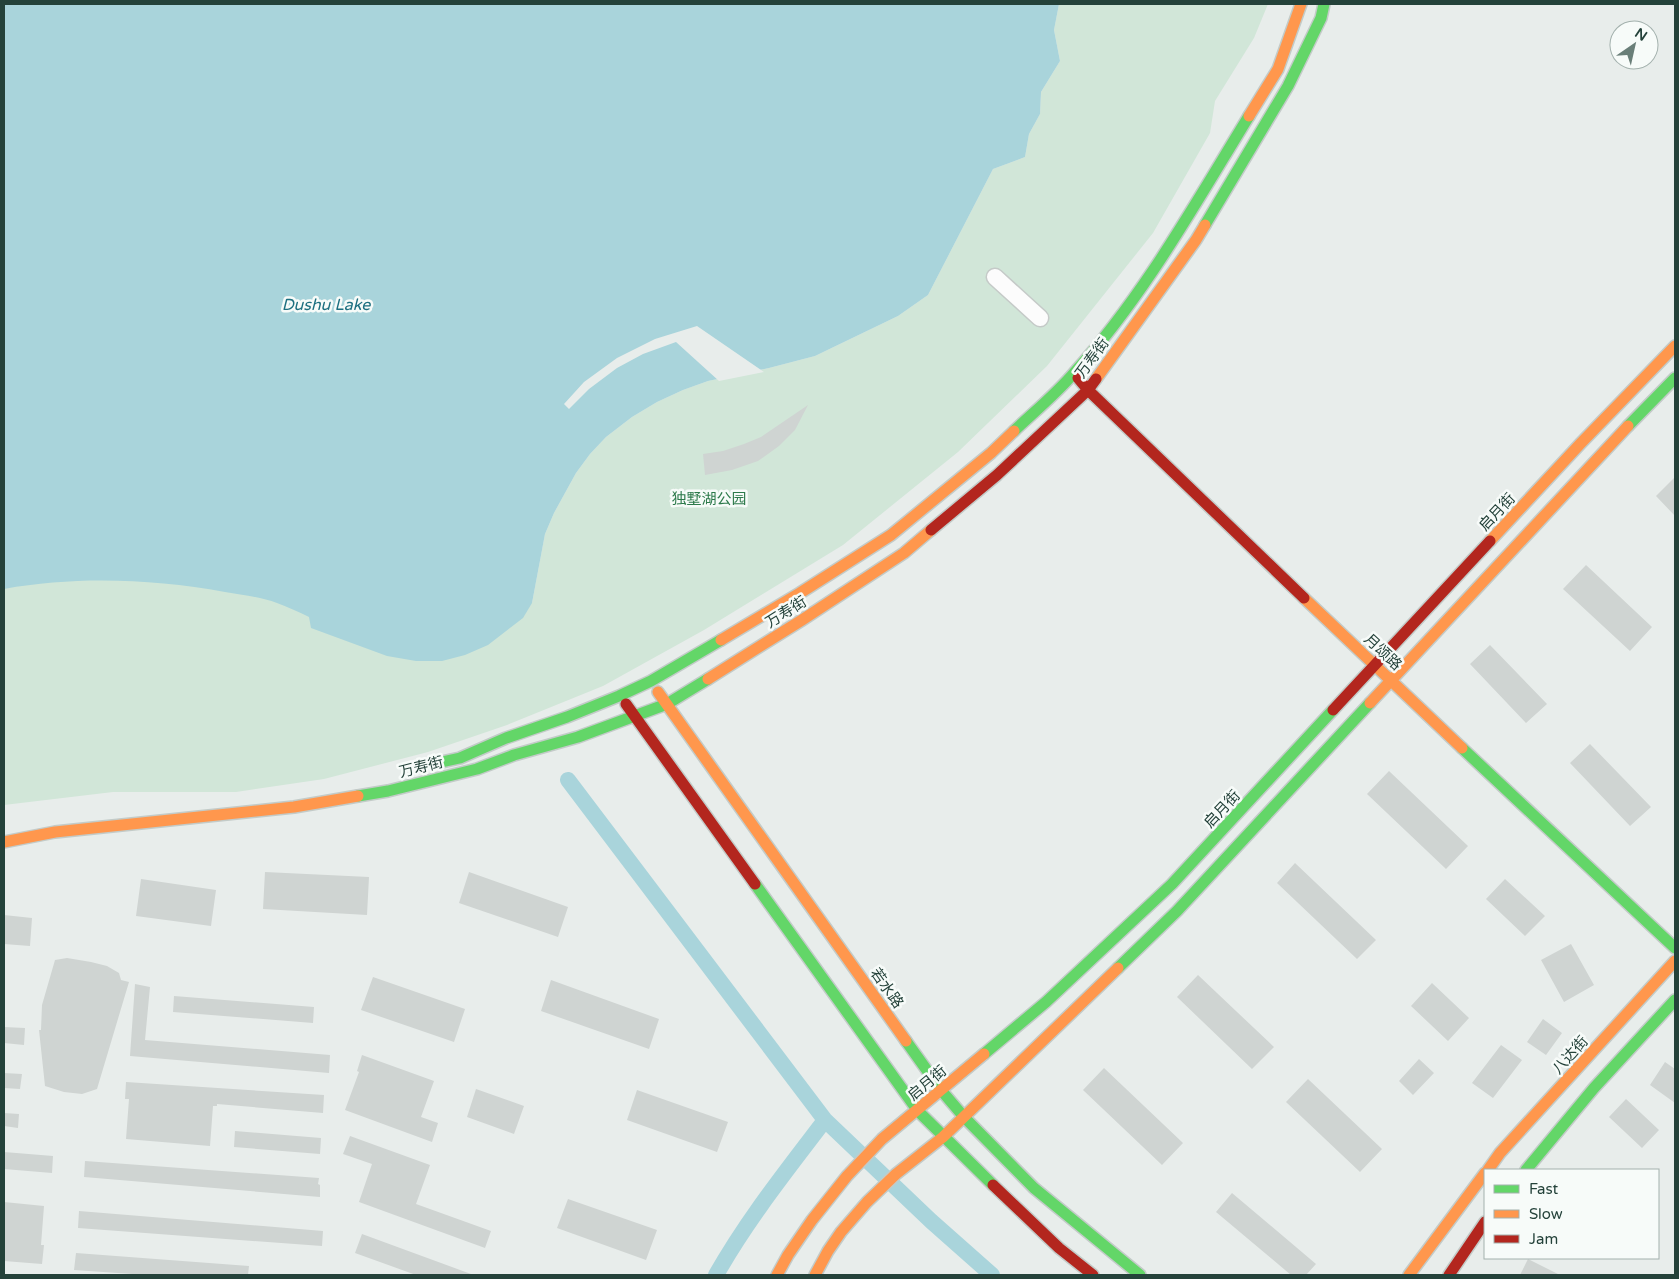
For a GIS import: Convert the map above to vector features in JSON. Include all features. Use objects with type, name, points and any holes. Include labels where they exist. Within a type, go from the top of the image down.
[{"type":"street","name":"万寿街","points":[[425,767],[460,758],[506,738],[567,717],[651,681],[800,593],[891,535],[991,453],[1074,374],[1133,300],[1177,234],[1278,69],[1301,4]]},
{"type":"street","name":"万寿街","points":[[4,842],[64,831],[294,807],[388,791],[477,769],[514,755],[578,737],[667,704],[802,620],[904,553],[997,475],[1088,390],[1196,240],[1288,86],[1321,18],[1324,4]]},
{"type":"street","points":[[995,276],[1040,318]]},
{"type":"street","name":"启月街","points":[[777,1275],[809,1224],[847,1176],[882,1139],[918,1111],[1046,1002],[1172,884],[1581,443],[1675,346]]},
{"type":"street","name":"月颂路","points":[[1074,374],[1088,390],[1375,666],[1675,948]]},
{"type":"street","points":[[815,1275],[830,1248],[872,1196],[908,1164],[942,1138],[1178,911],[1608,446],[1675,378]]},
{"type":"street","name":"若水路","points":[[651,681],[941,1090],[964,1117],[1034,1188],[1140,1275]]},
{"type":"street","points":[[619,696],[918,1111],[942,1138],[1059,1248],[1092,1275]]},
{"type":"street","points":[[240,801],[289,798],[326,790]]},
{"type":"street","name":"八达街","points":[[1488,1169],[1675,960]]},
{"type":"street","points":[[1527,1169],[1594,1088],[1675,1000]]},
{"type":"street","name":"八达街","points":[[1409,1275],[1484,1175]]},
{"type":"street","points":[[1449,1275],[1484,1223]]},
{"type":"green space","name":"独墅湖公园","points":[[1059,4],[1268,4],[1254,38],[1215,101],[1210,133],[1153,233],[1047,366],[958,452],[843,545],[704,630],[603,686],[507,725],[428,752],[324,779],[236,792],[113,792],[4,805],[4,582],[67,573],[532,603],[545,534],[554,513],[576,473],[606,437],[632,417],[657,402],[683,390],[708,381],[815,356],[898,316],[928,295],[993,169],[1025,157],[1029,134],[1040,114],[1041,92],[1060,61],[1054,30]]},
{"type":"water","name":"Dushu Lake","points":[[4,4],[1059,4],[1054,30],[1060,61],[1041,92],[1040,114],[1029,134],[1025,157],[993,169],[928,295],[898,316],[815,356],[708,381],[657,402],[632,417],[606,437],[590,454],[576,473],[554,513],[545,534],[532,603],[523,618],[488,645],[465,655],[442,661],[416,661],[387,656],[311,628],[309,617],[277,603],[251,596],[170,584],[114,581],[59,582],[4,589]]},
{"type":"pier","points":[[697,326],[764,372],[719,381],[676,342],[643,354],[617,368],[589,389],[569,409],[564,404],[584,382],[617,358],[655,339]]},
{"type":"building","points":[[808,405],[795,430],[779,446],[758,461],[732,470],[705,475],[703,454],[723,451],[761,437]]},
{"type":"building","points":[[1675,477],[1675,516],[1656,496]]},
{"type":"building","points":[[1586,565],[1652,627],[1630,651],[1563,589]]},
{"type":"building","points":[[1490,645],[1547,704],[1526,723],[1470,664]]},
{"type":"building","points":[[1590,744],[1651,807],[1630,826],[1570,763]]},
{"type":"building","points":[[1389,771],[1468,846],[1446,869],[1367,794]]},
{"type":"building","points":[[1295,863],[1376,940],[1357,959],[1277,883]]},
{"type":"building","points":[[265,872],[369,877],[367,915],[263,909]]},
{"type":"building","points":[[469,872],[568,907],[558,937],[459,903]]},
{"type":"building","points":[[141,879],[216,890],[211,926],[136,916]]},
{"type":"building","points":[[1505,879],[1545,916],[1525,936],[1486,899]]},
{"type":"building","points":[[4,915],[32,918],[30,946],[4,944]]},
{"type":"building","points":[[1571,944],[1594,985],[1564,1002],[1541,960]]},
{"type":"building","points":[[67,958],[107,966],[119,973],[121,980],[129,982],[97,1089],[82,1094],[64,1092],[45,1086],[39,1030],[41,1030],[42,1005],[55,960]]},
{"type":"building","points":[[1198,975],[1274,1047],[1252,1069],[1177,997]]},
{"type":"building","points":[[373,977],[465,1009],[454,1042],[361,1010]]},
{"type":"building","points":[[551,980],[659,1019],[649,1049],[541,1011]]},
{"type":"building","points":[[1432,983],[1469,1018],[1448,1041],[1411,1006]]},
{"type":"building","points":[[135,984],[150,987],[145,1040],[330,1055],[329,1073],[130,1056]]},
{"type":"building","points":[[174,996],[314,1007],[313,1023],[173,1012]]},
{"type":"building","points":[[1543,1019],[1562,1033],[1546,1055],[1527,1042]]},
{"type":"building","points":[[4,1027],[25,1028],[24,1045],[4,1043]]},
{"type":"building","points":[[1501,1045],[1522,1060],[1493,1098],[1472,1083]]},
{"type":"building","points":[[362,1055],[434,1081],[421,1117],[438,1123],[432,1142],[345,1110],[359,1072],[357,1071]]},
{"type":"building","points":[[1419,1059],[1434,1073],[1413,1095],[1399,1081]]},
{"type":"building","points":[[1665,1062],[1675,1069],[1675,1103],[1650,1085]]},
{"type":"building","points":[[1104,1068],[1183,1143],[1162,1165],[1083,1090]]},
{"type":"building","points":[[4,1073],[22,1074],[20,1089],[4,1088]]},
{"type":"building","points":[[1308,1079],[1382,1149],[1360,1172],[1286,1102]]},
{"type":"building","points":[[126,1082],[324,1095],[323,1113],[217,1104],[217,1106],[213,1106],[210,1146],[126,1139],[129,1099],[125,1099]]},
{"type":"building","points":[[476,1089],[524,1106],[514,1134],[467,1117]]},
{"type":"building","points":[[637,1090],[728,1122],[717,1152],[627,1120]]},
{"type":"building","points":[[1626,1099],[1659,1130],[1642,1148],[1609,1117]]},
{"type":"building","points":[[4,1113],[19,1114],[18,1128],[4,1126]]},
{"type":"building","points":[[235,1131],[321,1138],[320,1154],[234,1147]]},
{"type":"building","points":[[350,1136],[430,1165],[416,1204],[491,1231],[485,1248],[359,1202],[372,1164],[343,1154]]},
{"type":"building","points":[[4,1152],[53,1156],[52,1173],[4,1169]]},
{"type":"building","points":[[85,1161],[319,1178],[320,1197],[84,1177]]},
{"type":"building","points":[[1232,1193],[1316,1264],[1306,1275],[1291,1275],[1216,1212]]},
{"type":"building","points":[[568,1199],[657,1230],[646,1260],[557,1228]]},
{"type":"building","points":[[4,1202],[44,1206],[41,1245],[44,1245],[42,1264],[4,1261]]},
{"type":"building","points":[[79,1211],[323,1231],[322,1246],[78,1228]]},
{"type":"building","points":[[362,1234],[471,1274],[416,1275],[355,1253]]},
{"type":"building","points":[[76,1253],[249,1266],[248,1275],[147,1275],[74,1270]]},
{"type":"building","points":[[1528,1259],[1560,1275],[1520,1275]]},
{"type":"waterway","points":[[568,780],[825,1120],[931,1221],[992,1275]]},
{"type":"waterway","points":[[716,1275],[754,1215],[825,1120]]},
{"type":"traffic: fast","points":[[1205,225],[1288,86],[1321,18],[1324,4]]},
{"type":"traffic: fast","points":[[1014,431],[1067,381],[1123,313],[1168,249],[1249,116]]},
{"type":"traffic: fast","points":[[1628,426],[1675,378]]},
{"type":"traffic: fast","points":[[437,763],[460,758],[506,738],[567,717],[619,696],[651,681],[721,640]]},
{"type":"traffic: fast","points":[[358,796],[388,791],[477,769],[514,755],[578,737],[667,704],[708,679]]},
{"type":"traffic: fast","points":[[1118,968],[1177,911],[1370,703]]},
{"type":"traffic: fast","points":[[984,1054],[1046,1002],[1172,884],[1333,710]]},
{"type":"traffic: fast","points":[[1462,748],[1675,948]]},
{"type":"traffic: fast","points":[[755,884],[918,1111],[993,1185]]},
{"type":"traffic: fast","points":[[1527,1169],[1594,1088],[1675,1000]]},
{"type":"traffic: fast","points":[[906,1041],[941,1090],[964,1117],[1034,1188],[1140,1275]]},
{"type":"traffic: slow","points":[[1249,116],[1278,69],[1301,4]]},
{"type":"traffic: slow","points":[[1096,379],[1205,225]]},
{"type":"traffic: slow","points":[[1490,541],[1675,346]]},
{"type":"traffic: slow","points":[[1370,703],[1628,426]]},
{"type":"traffic: slow","points":[[721,640],[800,593],[891,535],[991,453],[1014,431]]},
{"type":"traffic: slow","points":[[708,679],[904,553],[931,530]]},
{"type":"traffic: slow","points":[[1304,598],[1462,748]]},
{"type":"traffic: slow","points":[[658,692],[906,1041]]},
{"type":"traffic: slow","points":[[4,842],[55,832],[294,807],[358,796]]},
{"type":"traffic: slow","points":[[1489,1169],[1500,1153],[1675,961]]},
{"type":"traffic: slow","points":[[815,1275],[841,1232],[867,1202],[896,1174],[943,1137],[1118,968]]},
{"type":"traffic: slow","points":[[777,1275],[812,1220],[847,1176],[882,1139],[984,1054]]},
{"type":"traffic: slow","points":[[1409,1275],[1484,1174]]},
{"type":"traffic: jam","points":[[1078,378],[1088,390],[1304,598]]},
{"type":"traffic: jam","points":[[931,530],[997,475],[1088,390],[1096,379]]},
{"type":"traffic: jam","points":[[1333,710],[1490,541]]},
{"type":"traffic: jam","points":[[626,704],[755,884]]},
{"type":"traffic: jam","points":[[993,1185],[1059,1248],[1093,1275]]},
{"type":"traffic: jam","points":[[1449,1275],[1484,1223]]}]
